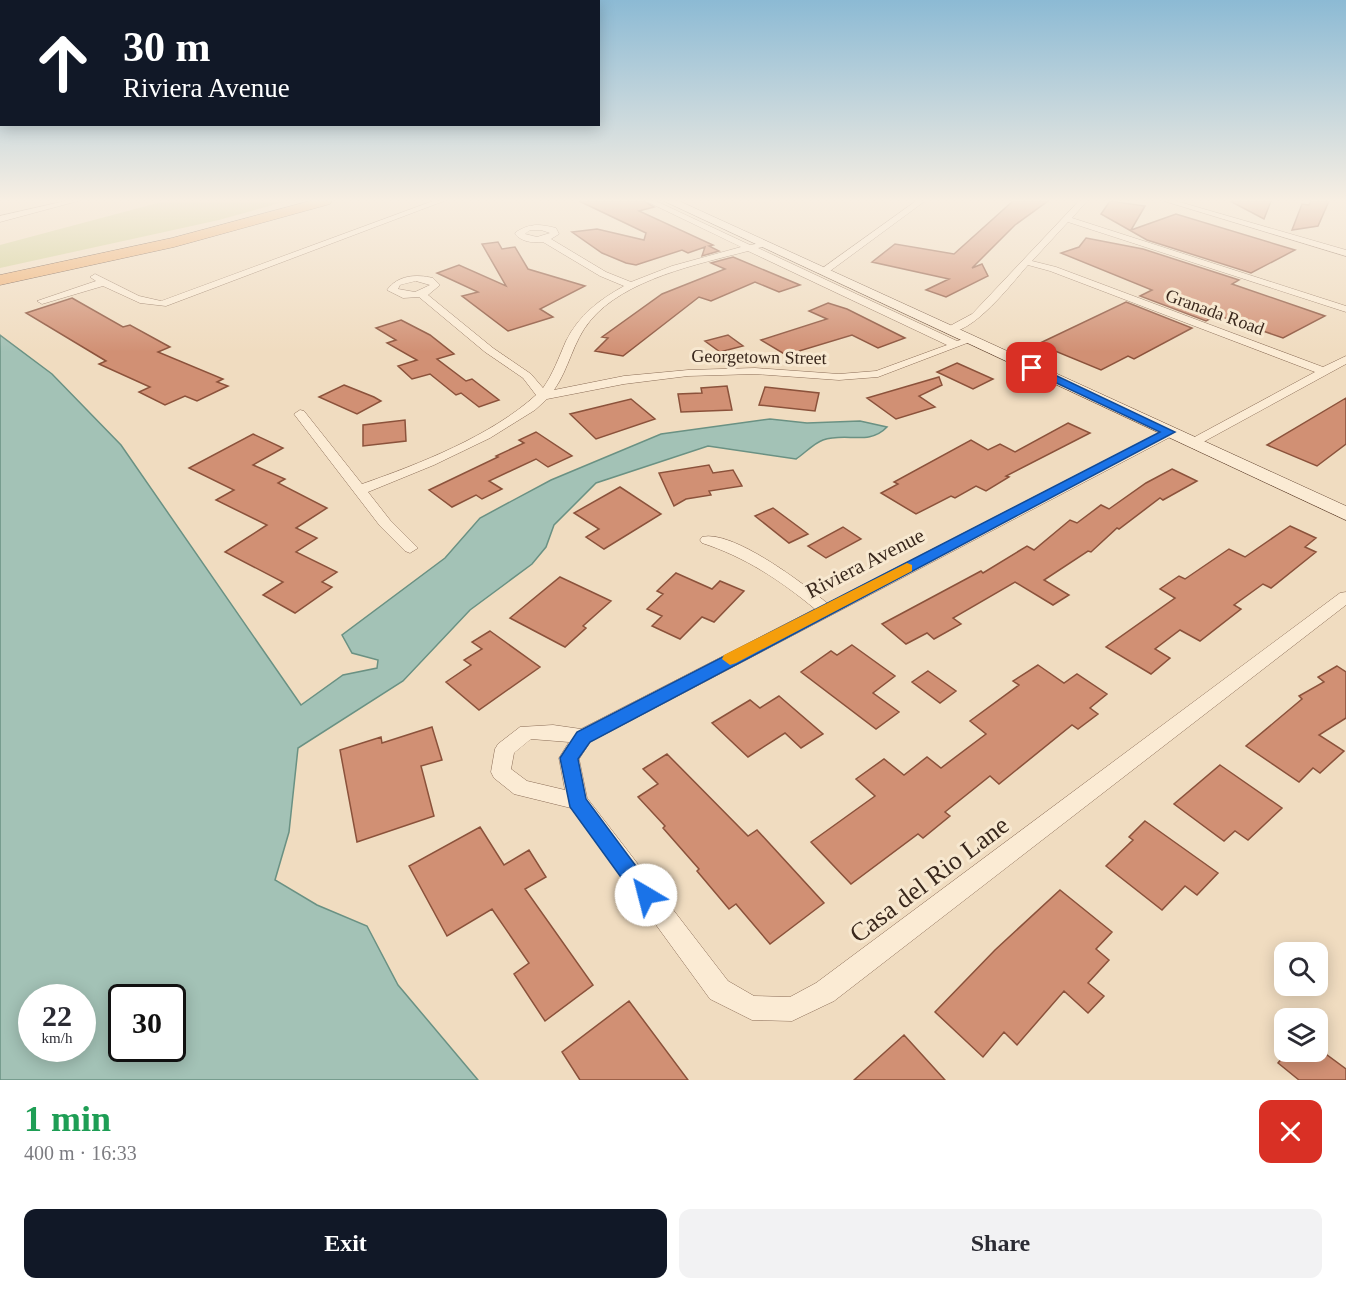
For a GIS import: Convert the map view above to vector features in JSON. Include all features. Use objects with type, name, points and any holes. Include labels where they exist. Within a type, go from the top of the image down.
[{"type":"highway","points":[[0,280],[112,251]]},
{"type":"highway","points":[[0,273],[37,270],[128,251]]},
{"type":"main road","points":[[771,251],[823,272],[950,330],[963,343],[1194,443],[1346,514]]},
{"type":"street","points":[[42,301],[100,279],[147,303],[162,304],[304,251]]},
{"type":"street","points":[[565,251],[603,274],[631,286]]},
{"type":"street","name":"Georgetown Street","points":[[360,490],[387,481],[445,454],[522,414],[543,396],[554,382],[582,322],[604,303],[631,286],[675,269],[738,251]]},
{"type":"street","points":[[768,251],[963,343]]},
{"type":"street","points":[[823,272],[851,251]]},
{"type":"street","points":[[950,330],[976,316],[1036,251]]},
{"type":"street","points":[[1167,251],[1346,309]]},
{"type":"street","name":"Granada Road","points":[[1026,262],[1063,273],[1324,371]]},
{"type":"street","points":[[421,294],[489,350],[527,376],[543,396]]},
{"type":"street","name":"Georgetown Street","points":[[543,396],[624,380],[688,373],[755,371],[859,376],[895,369],[963,343]]},
{"type":"street","points":[[1194,443],[1346,359]]},
{"type":"street","points":[[300,414],[389,528],[410,548]]},
{"type":"street","name":"Riviera Avenue","points":[[584,737],[1169,432]]},
{"type":"street","points":[[707,540],[732,547],[770,565],[826,610]]},
{"type":"street","name":"Casa del Rio Lane","points":[[577,801],[719,990],[752,1008],[792,1009],[825,992],[1346,597]]},
{"type":"street","points":[[526,732],[553,732],[584,737],[569,758],[577,801],[520,788],[501,772],[505,749],[526,732]]},
{"type":"green space","points":[[0,251],[76,251],[0,268]]},
{"type":"shaded area","points":[[0,335],[52,374],[121,445],[301,705],[343,675],[377,668],[378,660],[352,653],[342,635],[445,558],[480,518],[551,480],[661,434],[770,419],[807,423],[860,421],[887,427],[873,436],[823,440],[796,459],[708,446],[596,483],[554,525],[546,547],[532,564],[470,610],[403,681],[298,748],[289,832],[275,880],[317,905],[367,926],[398,985],[478,1080],[0,1080]]},
{"type":"building","points":[[486,251],[518,251],[528,269],[585,286],[540,309],[553,317],[508,331],[462,296],[478,292],[437,273],[459,265],[506,286]]},
{"type":"building","points":[[600,251],[678,251],[636,265]]},
{"type":"building","points":[[704,251],[718,251],[702,256]]},
{"type":"building","points":[[886,251],[939,251],[954,254],[957,251],[989,251],[972,268],[982,264],[988,276],[946,297],[926,290],[949,279],[872,262]]},
{"type":"building","points":[[1150,251],[1239,280],[1232,284],[1325,316],[1283,338],[1217,315],[1206,321],[1140,296],[1152,290],[1061,253]]},
{"type":"building","points":[[1183,251],[1292,251],[1251,273]]},
{"type":"building","points":[[733,257],[800,285],[779,292],[755,282],[711,301],[699,297],[623,356],[595,351],[608,338],[602,337],[662,294],[725,269],[711,263]]},
{"type":"building","points":[[72,298],[123,327],[130,325],[170,347],[158,352],[223,379],[217,382],[228,386],[197,401],[185,396],[165,405],[139,392],[150,387],[99,364],[106,361],[26,313]]},
{"type":"building","points":[[1126,302],[1192,328],[1134,359],[1128,356],[1101,370],[1038,344]]},
{"type":"building","points":[[828,303],[847,309],[905,338],[878,348],[852,335],[786,355],[761,340],[827,319],[809,311]]},
{"type":"building","points":[[401,320],[430,335],[454,354],[437,359],[466,381],[472,379],[499,400],[479,407],[461,393],[456,395],[430,374],[412,379],[398,366],[417,360],[387,343],[396,340],[376,328]]},
{"type":"building","points":[[728,335],[743,346],[720,352],[705,341]]},
{"type":"building","points":[[957,363],[993,379],[973,389],[937,372]]},
{"type":"building","points":[[939,377],[942,385],[919,396],[935,407],[896,419],[867,398]]},
{"type":"building","points":[[344,385],[381,401],[357,414],[319,397]]},
{"type":"building","points":[[727,386],[732,410],[681,412],[678,394],[702,393],[701,388]]},
{"type":"building","points":[[765,387],[819,393],[815,411],[759,405]]},
{"type":"building","points":[[1346,398],[1346,444],[1317,466],[1267,445]]},
{"type":"building","points":[[631,399],[655,419],[596,439],[570,414]]},
{"type":"building","points":[[405,420],[406,441],[363,446],[363,425]]},
{"type":"building","points":[[1068,423],[1090,433],[1006,476],[1009,477],[986,491],[976,486],[955,498],[951,496],[916,514],[881,493],[898,484],[894,482],[971,440],[988,450],[1000,444],[1015,452]]},
{"type":"building","points":[[536,432],[572,456],[548,467],[536,459],[489,481],[502,489],[482,499],[476,495],[452,507],[429,490],[524,443],[519,440]]},
{"type":"building","points":[[253,434],[283,448],[253,465],[285,479],[278,483],[327,508],[296,528],[317,538],[296,552],[337,572],[322,582],[332,587],[295,613],[263,595],[283,582],[225,552],[267,525],[216,500],[234,490],[189,468]]},
{"type":"building","points":[[709,465],[713,473],[733,470],[742,486],[709,491],[711,495],[686,499],[674,506],[659,473]]},
{"type":"building","points":[[1172,469],[1197,481],[1163,500],[1160,498],[1119,529],[1117,528],[1091,552],[1088,551],[1044,580],[1069,595],[1053,605],[1015,582],[953,618],[961,624],[934,639],[927,633],[906,644],[882,624],[981,571],[983,573],[1027,546],[1034,550],[1070,520],[1077,523],[1101,505],[1109,509],[1146,483]]},
{"type":"building","points":[[620,487],[661,514],[604,549],[586,537],[599,529],[574,513]]},
{"type":"building","points":[[773,508],[808,534],[789,543],[755,516]]},
{"type":"building","points":[[1290,526],[1316,538],[1305,547],[1316,552],[1271,588],[1263,584],[1234,605],[1241,609],[1200,641],[1180,630],[1155,649],[1170,658],[1151,674],[1106,647],[1175,598],[1160,589],[1179,576],[1185,579],[1229,549],[1245,557]]},
{"type":"building","points":[[843,527],[861,539],[826,558],[808,546]]},
{"type":"building","points":[[676,573],[712,589],[720,581],[744,591],[714,622],[702,617],[680,639],[652,626],[662,616],[647,609],[663,594],[657,591]]},
{"type":"building","points":[[560,577],[611,601],[583,626],[586,628],[565,647],[510,618]]},
{"type":"building","points":[[490,631],[540,667],[479,710],[446,682],[471,665],[464,660],[482,649],[472,642]]},
{"type":"building","points":[[852,645],[895,676],[873,693],[899,712],[876,729],[801,672],[831,651],[837,655]]},
{"type":"building","points":[[1038,665],[1064,683],[1077,674],[1107,694],[1090,708],[1098,714],[1078,729],[1072,725],[999,784],[990,776],[945,812],[950,816],[923,838],[918,834],[851,884],[811,842],[875,796],[856,779],[884,759],[904,775],[927,757],[941,768],[986,734],[970,721],[1019,685],[1013,681]]},
{"type":"building","points":[[1337,666],[1346,672],[1346,718],[1319,735],[1344,751],[1320,773],[1313,768],[1299,782],[1246,746],[1302,699],[1299,696],[1324,682],[1318,677]]},
{"type":"building","points":[[928,671],[956,691],[940,703],[912,682]]},
{"type":"building","points":[[779,696],[823,734],[801,748],[785,733],[748,757],[712,723],[750,700],[760,708]]},
{"type":"building","points":[[432,727],[442,760],[421,766],[434,816],[357,842],[340,750],[381,737],[382,743]]},
{"type":"building","points":[[667,754],[748,836],[757,830],[824,903],[770,944],[736,904],[729,909],[697,871],[699,869],[663,828],[665,826],[638,797],[658,784],[643,769]]},
{"type":"building","points":[[1220,765],[1282,808],[1248,840],[1235,831],[1224,841],[1174,804]]},
{"type":"building","points":[[1145,821],[1218,873],[1197,895],[1185,886],[1162,910],[1106,866],[1133,840],[1129,837]]},
{"type":"building","points":[[480,827],[504,865],[529,850],[546,877],[525,889],[593,985],[545,1021],[514,974],[529,963],[492,909],[447,936],[409,866]]},
{"type":"building","points":[[1060,890],[1112,932],[1096,949],[1109,960],[1088,983],[1104,996],[1088,1013],[1064,991],[1017,1045],[1004,1032],[983,1057],[935,1012],[995,950]]},
{"type":"building","points":[[629,1001],[688,1080],[580,1080],[562,1052]]},
{"type":"building","points":[[904,1035],[945,1080],[854,1080]]},
{"type":"building","points":[[1328,1056],[1346,1069],[1346,1080],[1299,1080],[1278,1063],[1328,1062]]},
{"type":"slow traffic","points":[[730,659],[907,568]]},
{"type":"route","points":[[646,895],[577,801],[569,758],[584,737],[621,715],[1169,432],[1032,368]]}]
